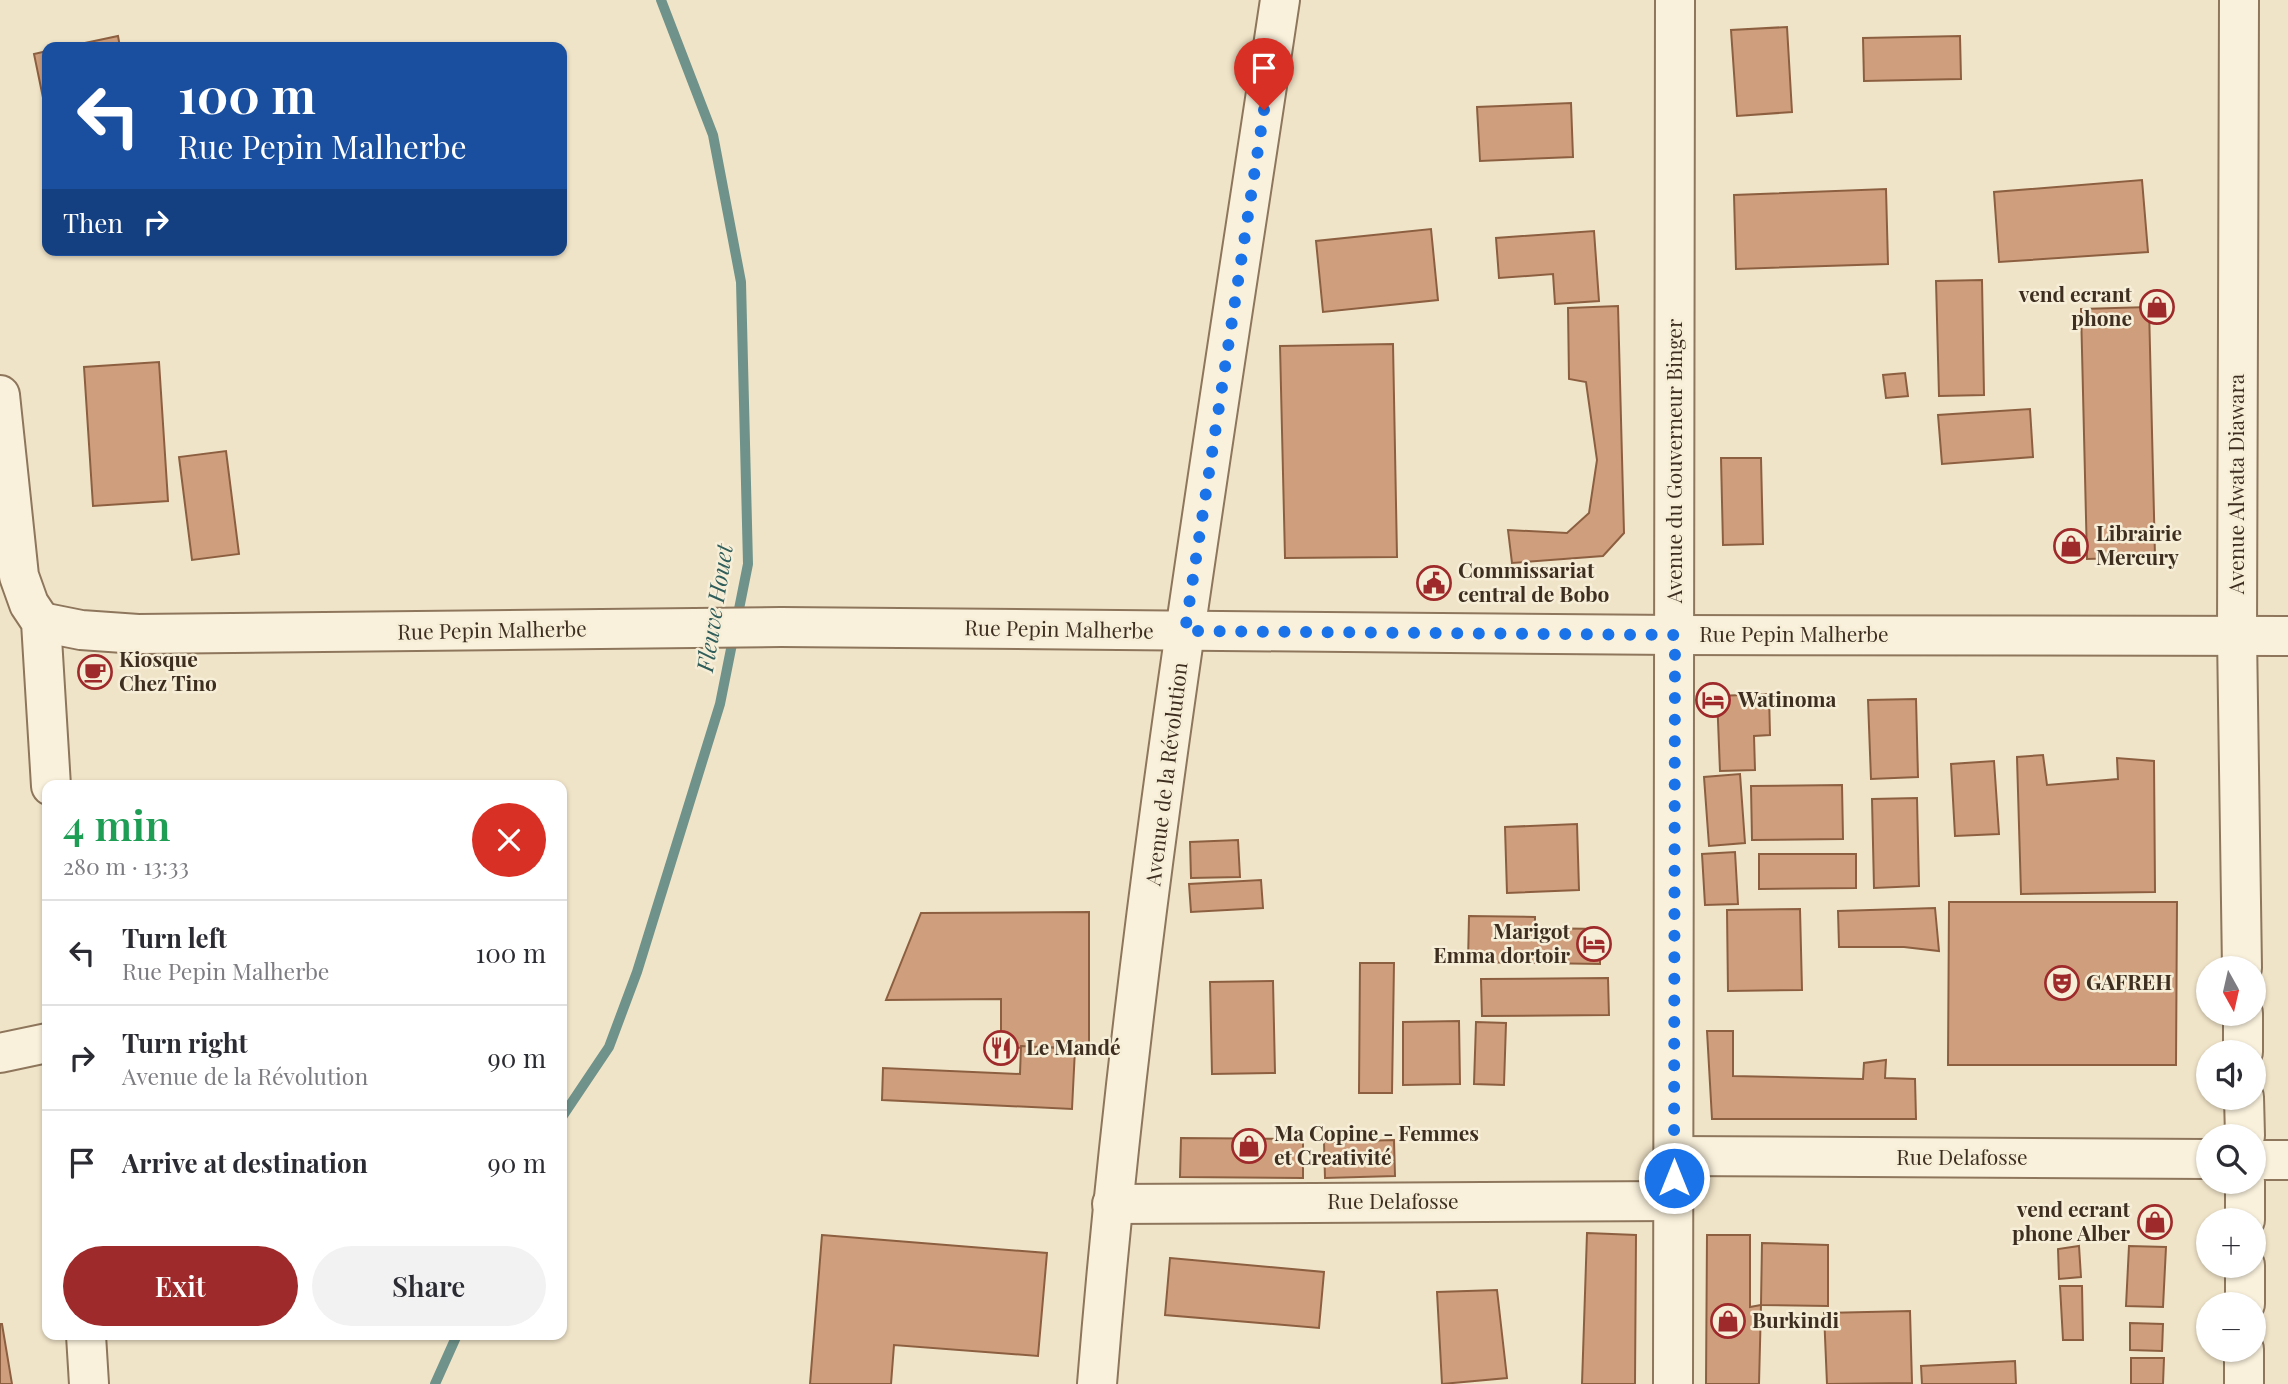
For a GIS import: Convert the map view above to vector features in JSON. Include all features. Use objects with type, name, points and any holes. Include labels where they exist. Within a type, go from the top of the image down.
[{"type":"street","name":"Avenue de la Révolution","points":[[1097,1384],[1112,1204],[1185,631],[1280,0]]},
{"type":"street","name":"Avenue du Gouverneur Binger","points":[[1673,1384],[1675,0]]},
{"type":"street","name":"Avenue Alwata Diawara","points":[[2239,0],[2237,636],[2242,956]]},
{"type":"street","points":[[0,395],[10,578],[41,622],[51,780]]},
{"type":"street","name":"Rue Pepin Malherbe","points":[[41,622],[81,631],[138,634],[780,627],[1675,635],[2288,636]]},
{"type":"street","points":[[0,1053],[42,1044]]},
{"type":"street","name":"Rue Delafosse","points":[[1674,1156],[2196,1160]]},
{"type":"street","points":[[2266,1160],[2288,1160]]},
{"type":"street","name":"Rue Delafosse","points":[[1112,1204],[1674,1201]]},
{"type":"street","points":[[86,1340],[89,1384]]},
{"type":"street","points":[[2244,1362],[2244,1384]]},
{"type":"building","points":[[1787,27],[1792,112],[1737,116],[1731,30]]},
{"type":"building","points":[[118,36],[119,42],[90,42]]},
{"type":"building","points":[[1960,36],[1961,79],[1864,81],[1863,38]]},
{"type":"building","points":[[42,52],[42,93],[34,54]]},
{"type":"building","points":[[1571,103],[1573,157],[1480,161],[1477,107]]},
{"type":"building","points":[[2142,180],[2148,252],[1999,262],[1994,192]]},
{"type":"building","points":[[1886,189],[1888,264],[1736,269],[1734,195]]},
{"type":"building","points":[[1431,229],[1438,300],[1323,312],[1316,241]]},
{"type":"building","points":[[1594,231],[1599,301],[1555,304],[1553,274],[1499,278],[1496,238]]},
{"type":"building","points":[[1982,280],[1984,395],[1939,396],[1936,281]]},
{"type":"building","points":[[1618,306],[1624,533],[1603,556],[1512,563],[1508,530],[1567,533],[1589,513],[1597,460],[1586,382],[1569,379],[1568,308]]},
{"type":"building","points":[[2149,307],[2155,557],[2087,559],[2081,309]]},
{"type":"building","points":[[1393,344],[1397,557],[1285,558],[1280,346]]},
{"type":"building","points":[[159,362],[168,501],[93,506],[84,367]]},
{"type":"building","points":[[1905,373],[1908,396],[1886,398],[1883,375]]},
{"type":"building","points":[[2030,409],[2033,457],[1942,464],[1938,415]]},
{"type":"building","points":[[226,451],[239,554],[192,560],[179,457]]},
{"type":"building","points":[[1721,458],[1761,458],[1763,544],[1723,545]]},
{"type":"building","points":[[93,666],[106,675],[100,685],[86,676]]},
{"type":"building","points":[[1769,694],[1770,735],[1754,736],[1755,770],[1720,771],[1717,696]]},
{"type":"building","points":[[1916,699],[1918,777],[1871,779],[1868,700]]},
{"type":"building","points":[[2043,755],[2047,785],[2118,779],[2117,758],[2154,761],[2155,892],[2021,894],[2017,757]]},
{"type":"building","points":[[1994,761],[1999,834],[1955,836],[1951,764]]},
{"type":"building","points":[[1740,774],[1745,843],[1709,846],[1704,777]]},
{"type":"building","points":[[1842,785],[1843,839],[1752,840],[1751,786]]},
{"type":"building","points":[[1917,798],[1919,886],[1874,888],[1872,799]]},
{"type":"building","points":[[1577,824],[1579,890],[1507,893],[1505,827]]},
{"type":"building","points":[[1238,840],[1240,877],[1191,878],[1190,842]]},
{"type":"building","points":[[1735,852],[1738,904],[1705,905],[1702,854]]},
{"type":"building","points":[[1759,854],[1856,854],[1856,888],[1759,889]]},
{"type":"building","points":[[1261,880],[1263,908],[1191,912],[1189,884]]},
{"type":"building","name":"GAFREH","points":[[1949,902],[2177,902],[2176,1065],[1948,1065]]},
{"type":"building","points":[[1935,908],[1939,951],[1904,947],[1839,947],[1838,911]]},
{"type":"building","points":[[1800,909],[1802,990],[1728,991],[1727,910]]},
{"type":"building","points":[[1089,912],[1089,1047],[1001,1048],[1001,999],[886,1000],[921,913]]},
{"type":"building","points":[[1469,916],[1535,917],[1535,928],[1600,929],[1600,964],[1468,962]]},
{"type":"building","points":[[1360,963],[1394,963],[1392,1093],[1359,1093]]},
{"type":"building","points":[[1608,978],[1609,1015],[1482,1016],[1481,979]]},
{"type":"building","points":[[1273,981],[1275,1073],[1212,1074],[1210,982]]},
{"type":"building","points":[[1459,1021],[1460,1084],[1403,1085],[1403,1022]]},
{"type":"building","points":[[1476,1022],[1506,1023],[1504,1085],[1474,1084]]},
{"type":"building","points":[[1707,1031],[1733,1031],[1733,1076],[1863,1079],[1864,1063],[1886,1060],[1885,1078],[1915,1079],[1916,1119],[1712,1119]]},
{"type":"building","points":[[1021,1046],[1075,1049],[1072,1109],[882,1100],[883,1068],[1020,1074]]},
{"type":"building","points":[[1181,1138],[1303,1139],[1303,1178],[1180,1177]]},
{"type":"building","points":[[1394,1140],[1395,1176],[1325,1178],[1324,1142]]},
{"type":"building","points":[[1587,1233],[1636,1235],[1635,1384],[1582,1384]]},
{"type":"building","points":[[822,1235],[1047,1253],[1038,1356],[894,1345],[891,1384],[810,1384]]},
{"type":"building","points":[[1707,1235],[1750,1235],[1750,1307],[1761,1305],[1759,1384],[1706,1384]]},
{"type":"building","points":[[1762,1243],[1828,1245],[1828,1306],[1761,1305]]},
{"type":"building","points":[[2079,1246],[2081,1277],[2059,1279],[2058,1249]]},
{"type":"building","points":[[2129,1246],[2166,1247],[2163,1307],[2126,1306]]},
{"type":"building","points":[[1170,1258],[1324,1272],[1319,1328],[1165,1315]]},
{"type":"building","points":[[2060,1286],[2082,1286],[2083,1340],[2063,1340]]},
{"type":"building","points":[[1497,1290],[1507,1378],[1442,1384],[1437,1292]]},
{"type":"building","points":[[1910,1311],[1912,1383],[1827,1384],[1824,1313]]},
{"type":"building","points":[[2130,1323],[2163,1324],[2162,1351],[2130,1350]]},
{"type":"building","points":[[2,1324],[12,1384],[0,1384]]},
{"type":"building","points":[[2131,1358],[2164,1358],[2163,1384],[2131,1384]]},
{"type":"building","points":[[2015,1361],[2016,1384],[1922,1384],[1921,1366]]},
{"type":"waterway","name":"Fleuve Houet","points":[[567,1110],[609,1047],[637,972],[720,704],[748,564],[741,282],[713,135],[661,0]]},
{"type":"waterway","name":"Fleuve Houet","points":[[435,1384],[455,1340]]},
{"type":"place","name":"vend ecrant phone","points":[[2157,307]]},
{"type":"place","name":"Librairie Mercury","points":[[2071,546]]},
{"type":"place","name":"Commissariat central de Bobo","points":[[1434,583]]},
{"type":"place","name":"Kiosque Chez Tino","points":[[95,672]]},
{"type":"place","name":"Watinoma","points":[[1713,700]]},
{"type":"place","name":"Marigot Emma dortoir","points":[[1594,944]]},
{"type":"place","name":"GAFREH","points":[[2062,983]]},
{"type":"place","name":"Le Mandé","points":[[1001,1048]]},
{"type":"place","name":"Ma Copine - Femmes et Creativité","points":[[1249,1146]]},
{"type":"place","name":"vend ecrant phone Alber","points":[[2155,1222]]},
{"type":"place","name":"Burkindi","points":[[1728,1321]]},
{"type":"route","points":[[1264,110],[1185,631],[1675,635],[1674,1178]]}]
